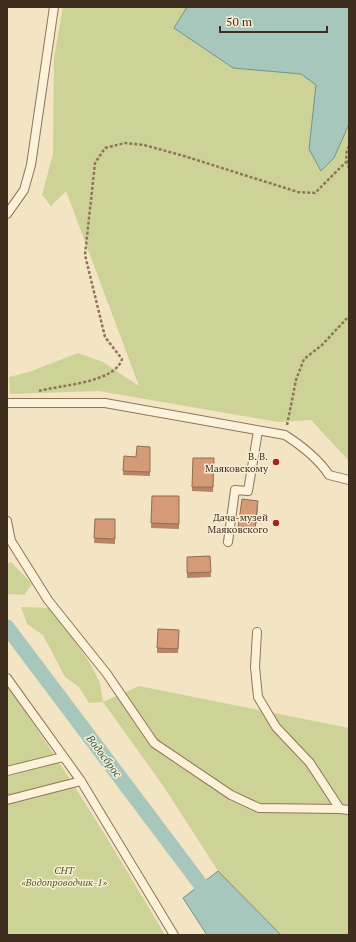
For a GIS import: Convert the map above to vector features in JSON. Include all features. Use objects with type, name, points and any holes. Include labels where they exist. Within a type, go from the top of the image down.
[{"type":"lane","points":[[7,214],[24,190],[31,165],[54,7]]},
{"type":"lane","points":[[7,403],[105,402],[285,435],[321,463],[329,475],[349,480]]},
{"type":"lane","points":[[228,542],[236,490],[248,491],[258,430]]},
{"type":"lane","points":[[7,521],[11,541],[48,600],[106,674],[154,743],[231,795],[259,808],[340,808],[349,810]]},
{"type":"lane","points":[[257,632],[255,667],[258,697],[276,727],[310,763],[340,808]]},
{"type":"lane","points":[[7,678],[80,781],[174,935]]},
{"type":"lane","points":[[7,771],[63,757]]},
{"type":"lane","points":[[7,800],[80,781]]},
{"type":"path","points":[[36,392],[47,389],[73,386],[108,375],[120,365],[122,359],[105,337],[85,255],[95,163],[105,148],[125,144],[144,145],[298,192],[315,193],[346,162]]},
{"type":"path","points":[[349,146],[347,149],[346,162],[349,168]]},
{"type":"path","points":[[285,435],[296,380],[304,360],[322,345],[349,316]]},
{"type":"green space","points":[[63,7],[187,7],[174,28],[233,68],[301,74],[316,85],[309,149],[334,158],[349,124],[349,461],[311,420],[278,422],[99,391],[10,394],[9,377],[29,372],[78,353],[103,362],[139,386],[66,191],[51,206],[42,195],[53,154],[54,57]]},
{"type":"green space","points":[[11,562],[32,584],[24,595],[8,594],[7,564]]},
{"type":"green space","points":[[21,607],[52,608],[90,663],[100,683],[103,702],[89,703],[79,687],[65,677],[43,635],[27,624]]},
{"type":"green space","name":"СНТ «Водопроводчик-1»","points":[[7,686],[89,809],[165,935],[7,935]]},
{"type":"green space","points":[[139,686],[349,728],[349,935],[281,935],[218,871],[164,787],[103,702]]},
{"type":"water","points":[[187,7],[349,7],[349,124],[334,158],[321,171],[309,149],[316,85],[301,74],[233,68],[174,28]]},
{"type":"water","points":[[218,871],[281,935],[207,935],[183,898]]},
{"type":"building","points":[[137,446],[150,447],[150,472],[123,471],[124,456],[136,457]]},
{"type":"building","points":[[193,458],[214,458],[213,487],[192,487]]},
{"type":"building","points":[[152,496],[179,496],[179,524],[151,523]]},
{"type":"building","points":[[242,499],[258,501],[255,529],[238,528]]},
{"type":"building","points":[[95,519],[115,519],[115,539],[94,538]]},
{"type":"building","points":[[210,556],[211,572],[187,573],[187,557]]},
{"type":"building","points":[[158,629],[179,630],[178,649],[157,648]]},
{"type":"waterway","name":"Водосброс","points":[[7,627],[213,901]]},
{"type":"place","name":"В. В. Маяковскому","points":[[276,462]]},
{"type":"place","name":"Дача-музей Маяковского","points":[[276,523]]}]
